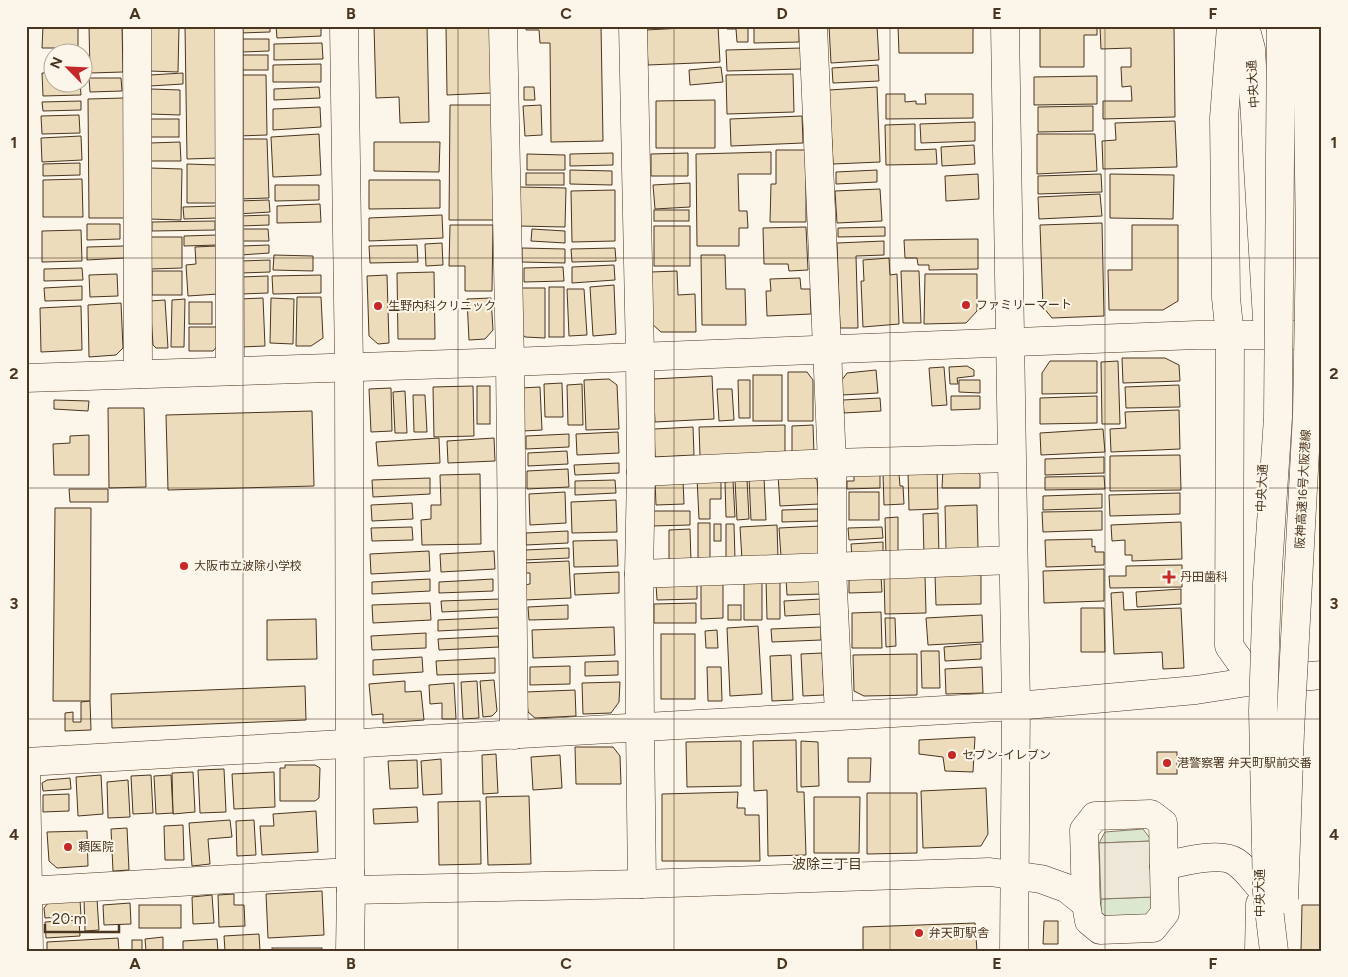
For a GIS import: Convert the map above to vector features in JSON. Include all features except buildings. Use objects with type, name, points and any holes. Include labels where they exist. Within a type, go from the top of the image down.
[{"type":"main road","points":[[137,26],[138,374]]},
{"type":"main road","points":[[229,26],[230,371]]},
{"type":"main road","points":[[344,26],[349,367],[350,951]]},
{"type":"main road","points":[[504,26],[514,735]]},
{"type":"main road","points":[[634,26],[642,472],[639,574],[642,884]]},
{"type":"main road","points":[[813,26],[832,464],[832,568],[839,716]]},
{"type":"main road","points":[[1005,26],[1016,706],[1028,877],[1014,951]]},
{"type":"main road","points":[[1232,26],[1224,118],[1226,298],[1230,336],[1229,646],[1254,680]]},
{"type":"main road","name":"中央大通","points":[[1245,26],[1250,49],[1268,335],[1254,680],[1260,887],[1259,951]]},
{"type":"main road","points":[[1274,951],[1267,892],[1263,711],[1267,584],[1278,417],[1281,26]]},
{"type":"main road","name":"阪神高速16号大阪港線","points":[[1283,951],[1290,732],[1307,414],[1310,245],[1306,26]]},
{"type":"main road","points":[[26,378],[510,362],[1010,341],[1197,335],[1322,335]]},
{"type":"main road","points":[[642,472],[1011,458]]},
{"type":"main road","points":[[639,574],[1013,560]]},
{"type":"main road","points":[[26,762],[1016,706],[1196,690],[1254,680],[1322,675]]},
{"type":"main road","points":[[26,769],[29,951]]},
{"type":"main road","points":[[1151,814],[1163,823],[1165,914],[1153,928],[1100,930],[1089,921],[1086,904],[1084,853],[1084,830],[1096,816],[1151,814]]},
{"type":"main road","points":[[1028,877],[1066,868],[1084,853]]},
{"type":"main road","points":[[1164,866],[1196,858],[1226,858],[1238,862],[1260,887]]},
{"type":"main road","points":[[27,891],[350,881],[642,884],[990,872],[1028,877],[1066,888],[1086,904]]},
{"type":"green space","points":[[1143,829],[1152,841],[1099,843],[1105,832]]},
{"type":"green space","points":[[1153,897],[1154,909],[1149,917],[1110,919],[1101,913],[1101,899]]},
{"type":"shaded area","points":[[1152,841],[1153,897],[1101,899],[1099,843]]},
{"type":"place","name":"ファミリーマート","points":[[966,305]]},
{"type":"place","name":"生野内科クリニック","points":[[378,306]]},
{"type":"place","name":"大阪市立波除小学校","points":[[184,566]]},
{"type":"place","name":"丹田歯科","points":[[1169,577]]},
{"type":"place","name":"セブン-イレブン","points":[[952,755]]},
{"type":"place","name":"港警察署 弁天町駅前交番","points":[[1167,763]]},
{"type":"place","name":"頼医院","points":[[68,847]]},
{"type":"place","name":"弁天町駅舎","points":[[919,933]]},
{"type":"district","name":"波除三丁目","points":[[827,864]]}]
